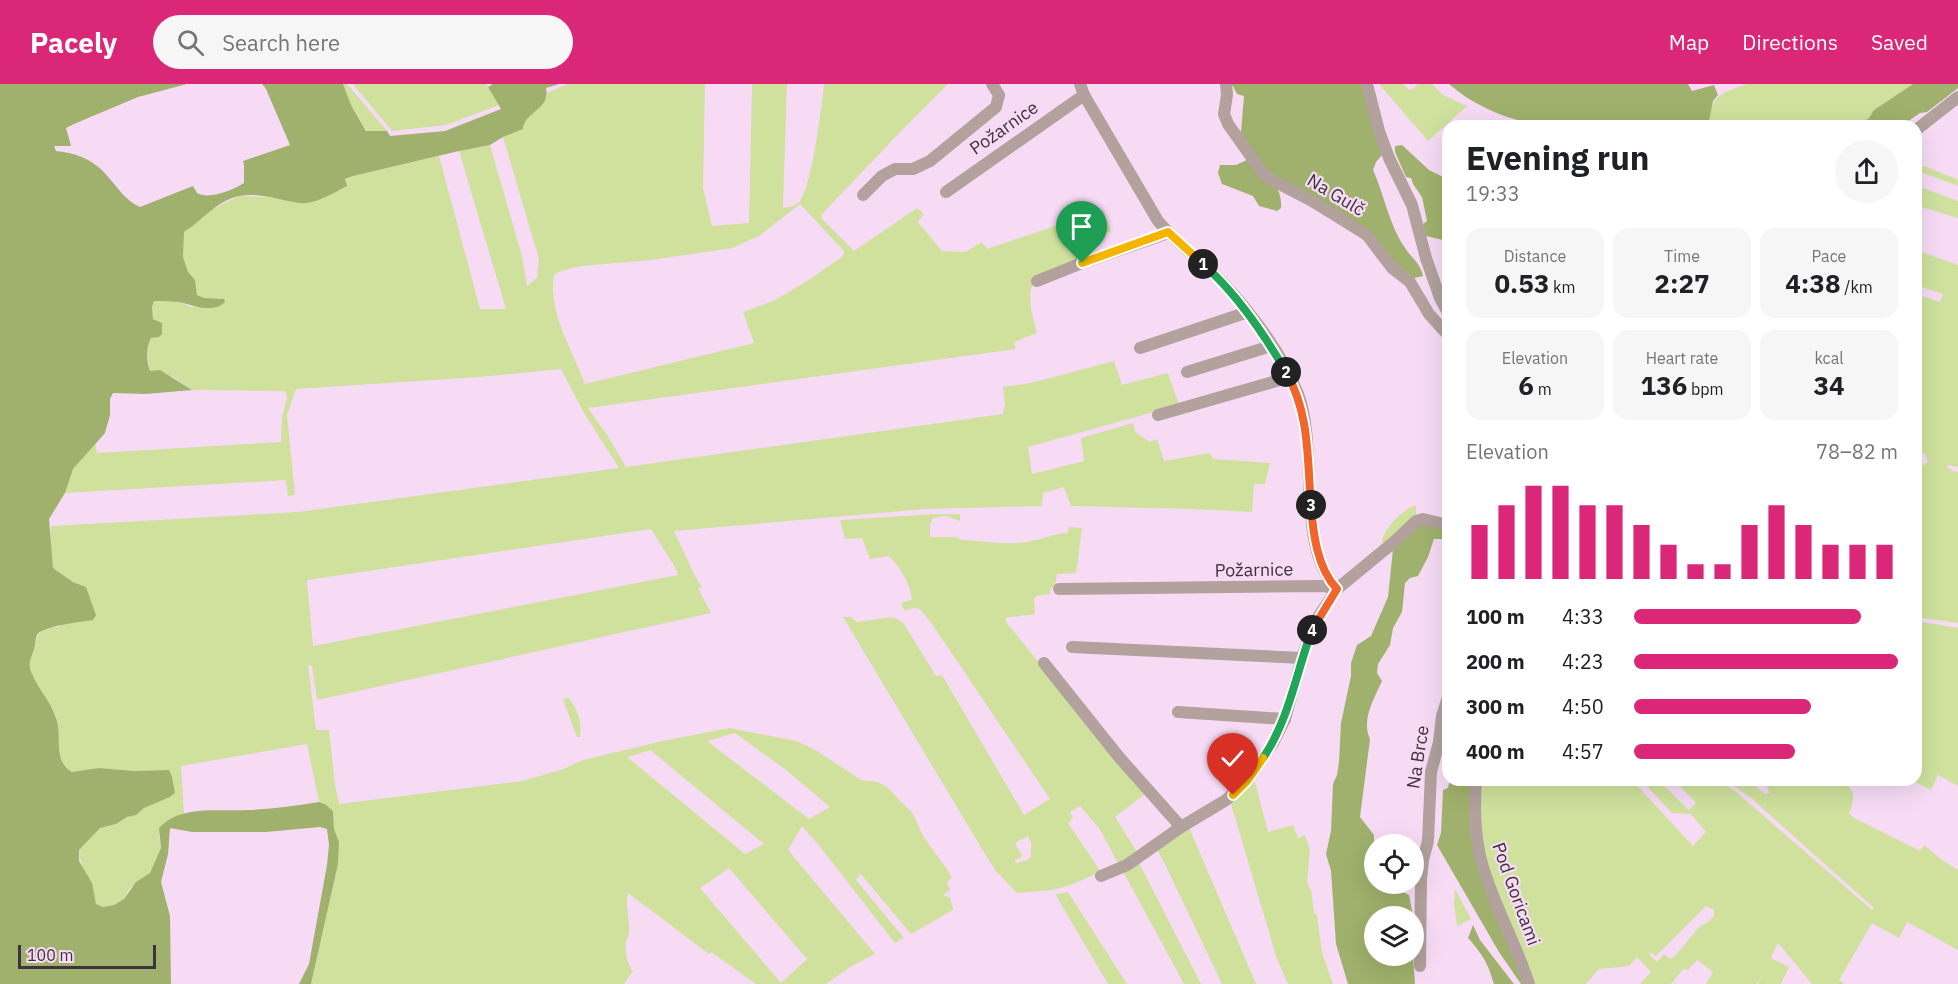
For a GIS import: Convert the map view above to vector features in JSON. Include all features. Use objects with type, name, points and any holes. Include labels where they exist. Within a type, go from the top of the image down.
[{"type":"street","name":"Požarnice","points":[[863,195],[882,176],[895,169],[913,169],[930,161],[996,107],[999,95],[992,84]]},
{"type":"street","name":"Na Gulč","points":[[1226,84],[1224,114],[1228,124],[1262,172],[1270,179],[1312,201],[1367,235],[1392,268],[1410,282],[1428,314],[1442,329]]},
{"type":"street","points":[[1367,84],[1378,131],[1412,205],[1426,258],[1442,302]]},
{"type":"street","name":"Požarnice","points":[[946,192],[1082,89],[1148,206],[1168,232],[1208,268],[1248,312],[1290,377],[1303,411],[1312,528],[1322,566],[1337,589]]},
{"type":"street","points":[[1922,126],[1957,100]]},
{"type":"street","points":[[1037,281],[1168,232]]},
{"type":"street","points":[[1140,348],[1248,312]]},
{"type":"street","points":[[1187,372],[1271,346]]},
{"type":"street","points":[[1158,415],[1290,377]]},
{"type":"street","points":[[1101,876],[1127,865],[1181,827],[1226,800],[1247,781],[1273,743],[1285,718],[1314,623],[1337,589],[1348,582],[1416,521],[1423,519],[1442,524]]},
{"type":"street","name":"Požarnice","points":[[1059,590],[1314,586],[1337,589]]},
{"type":"street","points":[[1072,647],[1302,658]]},
{"type":"street","points":[[1044,663],[1119,758],[1181,827]]},
{"type":"street","points":[[1178,712],[1285,718]]},
{"type":"street","name":"Na Brce","points":[[1421,906],[1421,879],[1428,841],[1431,772],[1439,742],[1442,716]]},
{"type":"street","name":"Pod Goricami","points":[[1476,786],[1474,813],[1483,867],[1529,984]]},
{"type":"green space","points":[[0,84],[187,84],[138,97],[74,124],[66,128],[71,146],[54,146],[56,151],[78,156],[98,166],[127,198],[140,207],[193,186],[197,193],[202,195],[214,195],[227,191],[244,183],[243,161],[290,145],[262,84],[343,84],[351,105],[366,131],[387,131],[390,136],[445,131],[501,109],[488,87],[493,84],[559,84],[546,88],[545,101],[524,123],[523,129],[490,145],[353,176],[345,179],[347,186],[311,202],[299,203],[254,195],[239,196],[223,202],[184,232],[183,257],[188,272],[195,280],[197,295],[204,298],[224,299],[225,302],[220,306],[209,308],[179,302],[154,301],[153,319],[162,323],[162,334],[151,338],[147,359],[150,371],[160,370],[192,390],[145,394],[113,393],[105,433],[73,469],[65,493],[49,519],[53,568],[73,582],[86,587],[96,615],[93,620],[62,625],[40,632],[36,637],[30,662],[32,674],[56,718],[62,761],[72,772],[99,768],[134,771],[169,770],[175,793],[144,808],[136,815],[100,828],[79,850],[79,861],[92,883],[96,904],[103,907],[114,905],[124,899],[136,882],[150,873],[161,848],[159,828],[178,815],[201,811],[266,809],[319,802],[325,804],[333,811],[334,829],[339,842],[338,864],[311,984],[299,984],[309,964],[327,865],[329,845],[327,829],[320,827],[266,832],[192,832],[170,828],[168,854],[161,882],[170,916],[171,984],[0,984]]},
{"type":"green space","points":[[343,84],[347,84],[387,131],[367,131],[351,105]]},
{"type":"green space","points":[[353,84],[486,84],[499,105],[446,125],[392,131]]},
{"type":"green space","points":[[568,84],[705,84],[703,188],[712,226],[749,223],[752,84],[787,84],[783,208],[800,201],[809,179],[824,84],[948,84],[822,214],[822,219],[854,251],[917,208],[924,214],[918,222],[942,251],[965,252],[982,242],[987,249],[1103,210],[1111,231],[1085,242],[1089,255],[1035,279],[1030,299],[1037,333],[1014,342],[1016,349],[588,408],[626,467],[1003,414],[1005,404],[1003,387],[1031,383],[1114,361],[1122,385],[1168,373],[1179,405],[1028,447],[1032,474],[1084,461],[1081,438],[1133,423],[1135,432],[1150,442],[1157,439],[1164,461],[1209,453],[1214,459],[1270,463],[1265,484],[1254,484],[1252,512],[1071,506],[1064,487],[1043,493],[1042,506],[926,509],[674,531],[702,587],[698,588],[711,613],[317,700],[312,666],[308,665],[316,730],[329,730],[339,804],[522,781],[561,770],[583,760],[730,728],[796,741],[814,749],[861,780],[886,786],[913,814],[923,836],[949,872],[952,878],[947,882],[950,890],[943,895],[950,898],[953,910],[911,934],[860,873],[856,880],[904,938],[895,943],[802,826],[788,850],[875,954],[850,967],[826,984],[756,984],[711,952],[709,954],[628,893],[629,933],[626,949],[633,971],[624,984],[311,984],[338,864],[339,842],[334,829],[333,811],[319,802],[307,744],[181,766],[184,814],[165,822],[159,836],[161,848],[150,873],[129,889],[124,899],[114,905],[103,907],[96,904],[83,869],[79,850],[100,828],[136,815],[156,802],[168,770],[134,771],[99,768],[72,772],[62,761],[56,717],[29,669],[28,661],[41,631],[51,627],[60,627],[86,587],[73,582],[53,568],[51,526],[298,512],[619,468],[584,413],[561,369],[479,377],[296,389],[287,415],[295,495],[288,496],[286,480],[65,493],[73,469],[95,443],[97,453],[281,442],[282,417],[287,398],[285,391],[192,390],[173,377],[150,371],[148,364],[149,346],[158,322],[153,318],[154,301],[177,301],[191,307],[225,302],[224,299],[204,298],[197,295],[195,281],[188,272],[183,257],[184,232],[209,211],[239,196],[267,197],[300,203],[353,176],[439,156],[480,309],[506,309],[459,151],[490,145],[522,256],[527,286],[537,278],[539,259],[503,137],[522,129],[523,124],[547,97],[547,93]],"holes":[[[800,204],[844,251],[843,256],[775,300],[743,312],[754,343],[585,384],[562,331],[554,303],[554,275],[581,266],[651,260],[732,248],[759,236]],[[651,529],[678,575],[313,646],[307,580]],[[735,733],[786,770],[830,807],[809,819],[707,741]],[[651,750],[764,844],[745,854],[627,757]],[[729,868],[807,959],[781,983],[700,888]]]},
{"type":"green space","points":[[1229,84],[1362,84],[1382,155],[1373,170],[1392,223],[1423,276],[1414,278],[1258,163],[1241,132],[1244,96],[1237,94],[1233,86],[1230,87]]},
{"type":"green space","points":[[1379,84],[1403,84],[1409,90],[1418,84],[1432,84],[1443,95],[1467,106],[1451,120],[1442,120],[1442,128],[1428,141]]},
{"type":"green space","points":[[1449,84],[1688,84],[1692,91],[1714,85],[1718,95],[1713,101],[1709,120],[1519,120],[1477,104]]},
{"type":"green space","points":[[1747,84],[1913,84],[1874,110],[1866,120],[1709,120],[1715,101],[1723,93]]},
{"type":"green space","points":[[1913,84],[1958,84],[1958,88],[1927,112],[1920,113],[1910,120],[1866,120],[1874,110]]},
{"type":"green space","points":[[1402,145],[1429,170],[1442,176],[1442,240],[1426,236],[1423,224],[1427,221],[1422,197],[1411,178],[1406,177],[1395,152],[1395,146]]},
{"type":"green space","points":[[1247,160],[1276,186],[1281,199],[1281,208],[1277,211],[1259,206],[1253,196],[1222,184],[1218,173],[1220,165],[1236,165]]},
{"type":"green space","points":[[1922,165],[1957,179],[1958,186],[1922,172]]},
{"type":"green space","points":[[1922,188],[1958,201],[1958,218],[1922,207]]},
{"type":"green space","points":[[1922,252],[1958,265],[1958,467],[1947,466],[1952,471],[1958,472],[1958,623],[1922,618],[1922,465],[1928,462],[1925,453],[1922,453],[1922,296],[1940,302],[1943,294],[1922,287]]},
{"type":"green space","points":[[1416,506],[1416,515],[1384,543],[1382,541],[1390,525]]},
{"type":"green space","points":[[960,514],[960,521],[945,516],[933,518],[930,524],[930,537],[956,537],[961,540],[1005,543],[1036,540],[1068,533],[1069,527],[1082,528],[1076,573],[1057,574],[1050,594],[1036,596],[1034,599],[1035,614],[1005,618],[1145,794],[1115,817],[1139,855],[1119,865],[1099,828],[1080,806],[1070,812],[1073,818],[1068,823],[1101,872],[1068,886],[1017,893],[996,871],[843,617],[851,617],[857,622],[892,617],[904,624],[936,676],[942,675],[1024,815],[1050,799],[932,624],[920,609],[905,611],[901,603],[912,600],[911,593],[897,566],[889,556],[870,559],[862,538],[845,539],[840,520]],"holes":[[[1028,836],[1031,842],[1031,857],[1028,860],[1015,862],[1015,859],[1020,859],[1022,854],[1015,843]]]},
{"type":"green space","points":[[1424,524],[1442,529],[1442,539],[1434,539],[1418,576],[1410,578],[1405,583],[1402,612],[1393,628],[1390,645],[1378,664],[1377,673],[1382,681],[1368,717],[1370,739],[1360,817],[1373,834],[1364,834],[1364,894],[1407,894],[1411,906],[1364,906],[1364,966],[1414,966],[1415,984],[1348,984],[1336,944],[1331,871],[1326,854],[1331,831],[1333,784],[1339,762],[1341,723],[1351,676],[1351,663],[1357,645],[1371,636],[1388,597],[1393,549],[1418,525]]},
{"type":"green space","points":[[1922,622],[1958,628],[1958,786],[1938,775],[1931,790],[1922,786]]},
{"type":"green space","points":[[568,697],[578,716],[580,737],[577,737],[563,700]]},
{"type":"green space","points":[[1255,782],[1268,832],[1293,825],[1298,838],[1305,835],[1310,850],[1307,883],[1311,890],[1314,913],[1317,915],[1322,953],[1333,984],[1288,984],[1277,959],[1231,804],[1231,800]]},
{"type":"green space","points":[[1448,786],[1472,786],[1470,815],[1526,984],[1521,984],[1499,952],[1437,845],[1441,833],[1443,790]]},
{"type":"green space","points":[[1481,786],[1638,786],[1693,846],[1706,832],[1691,814],[1672,813],[1647,786],[1664,786],[1689,810],[1696,803],[1680,786],[1727,786],[1872,910],[1874,908],[1751,798],[1734,786],[1755,786],[1765,794],[1769,793],[1767,786],[1848,786],[1853,793],[1849,813],[1854,818],[1920,851],[1924,845],[1958,870],[1958,950],[1907,922],[1899,938],[1872,923],[1839,980],[1845,984],[1812,984],[1777,944],[1771,958],[1789,967],[1781,984],[1758,984],[1764,972],[1757,984],[1706,984],[1713,972],[1697,960],[1688,970],[1683,969],[1671,984],[1640,984],[1651,972],[1637,957],[1629,966],[1599,969],[1586,984],[1533,984],[1495,890],[1479,834]],"holes":[[[1706,906],[1714,910],[1714,916],[1700,926],[1674,957],[1670,959],[1664,954],[1657,962],[1649,954],[1650,952],[1656,956]]]},
{"type":"green space","points":[[1188,825],[1256,984],[1222,984],[1156,848]]},
{"type":"green space","points":[[1138,861],[1201,984],[1184,984],[1124,873],[1122,869]]},
{"type":"green space","points":[[1455,889],[1471,919],[1457,926],[1454,903]]},
{"type":"green space","points":[[1068,892],[1127,984],[1108,984],[1056,894]]},
{"type":"green space","points":[[1473,925],[1480,940],[1514,984],[1494,984],[1490,970],[1478,949],[1468,938]]},
{"type":"route","points":[[1082,263],[1168,232],[1208,268],[1248,312],[1290,377],[1303,411],[1312,528],[1322,566],[1337,589],[1314,623],[1285,718],[1273,743],[1247,781],[1233,795]]}]
